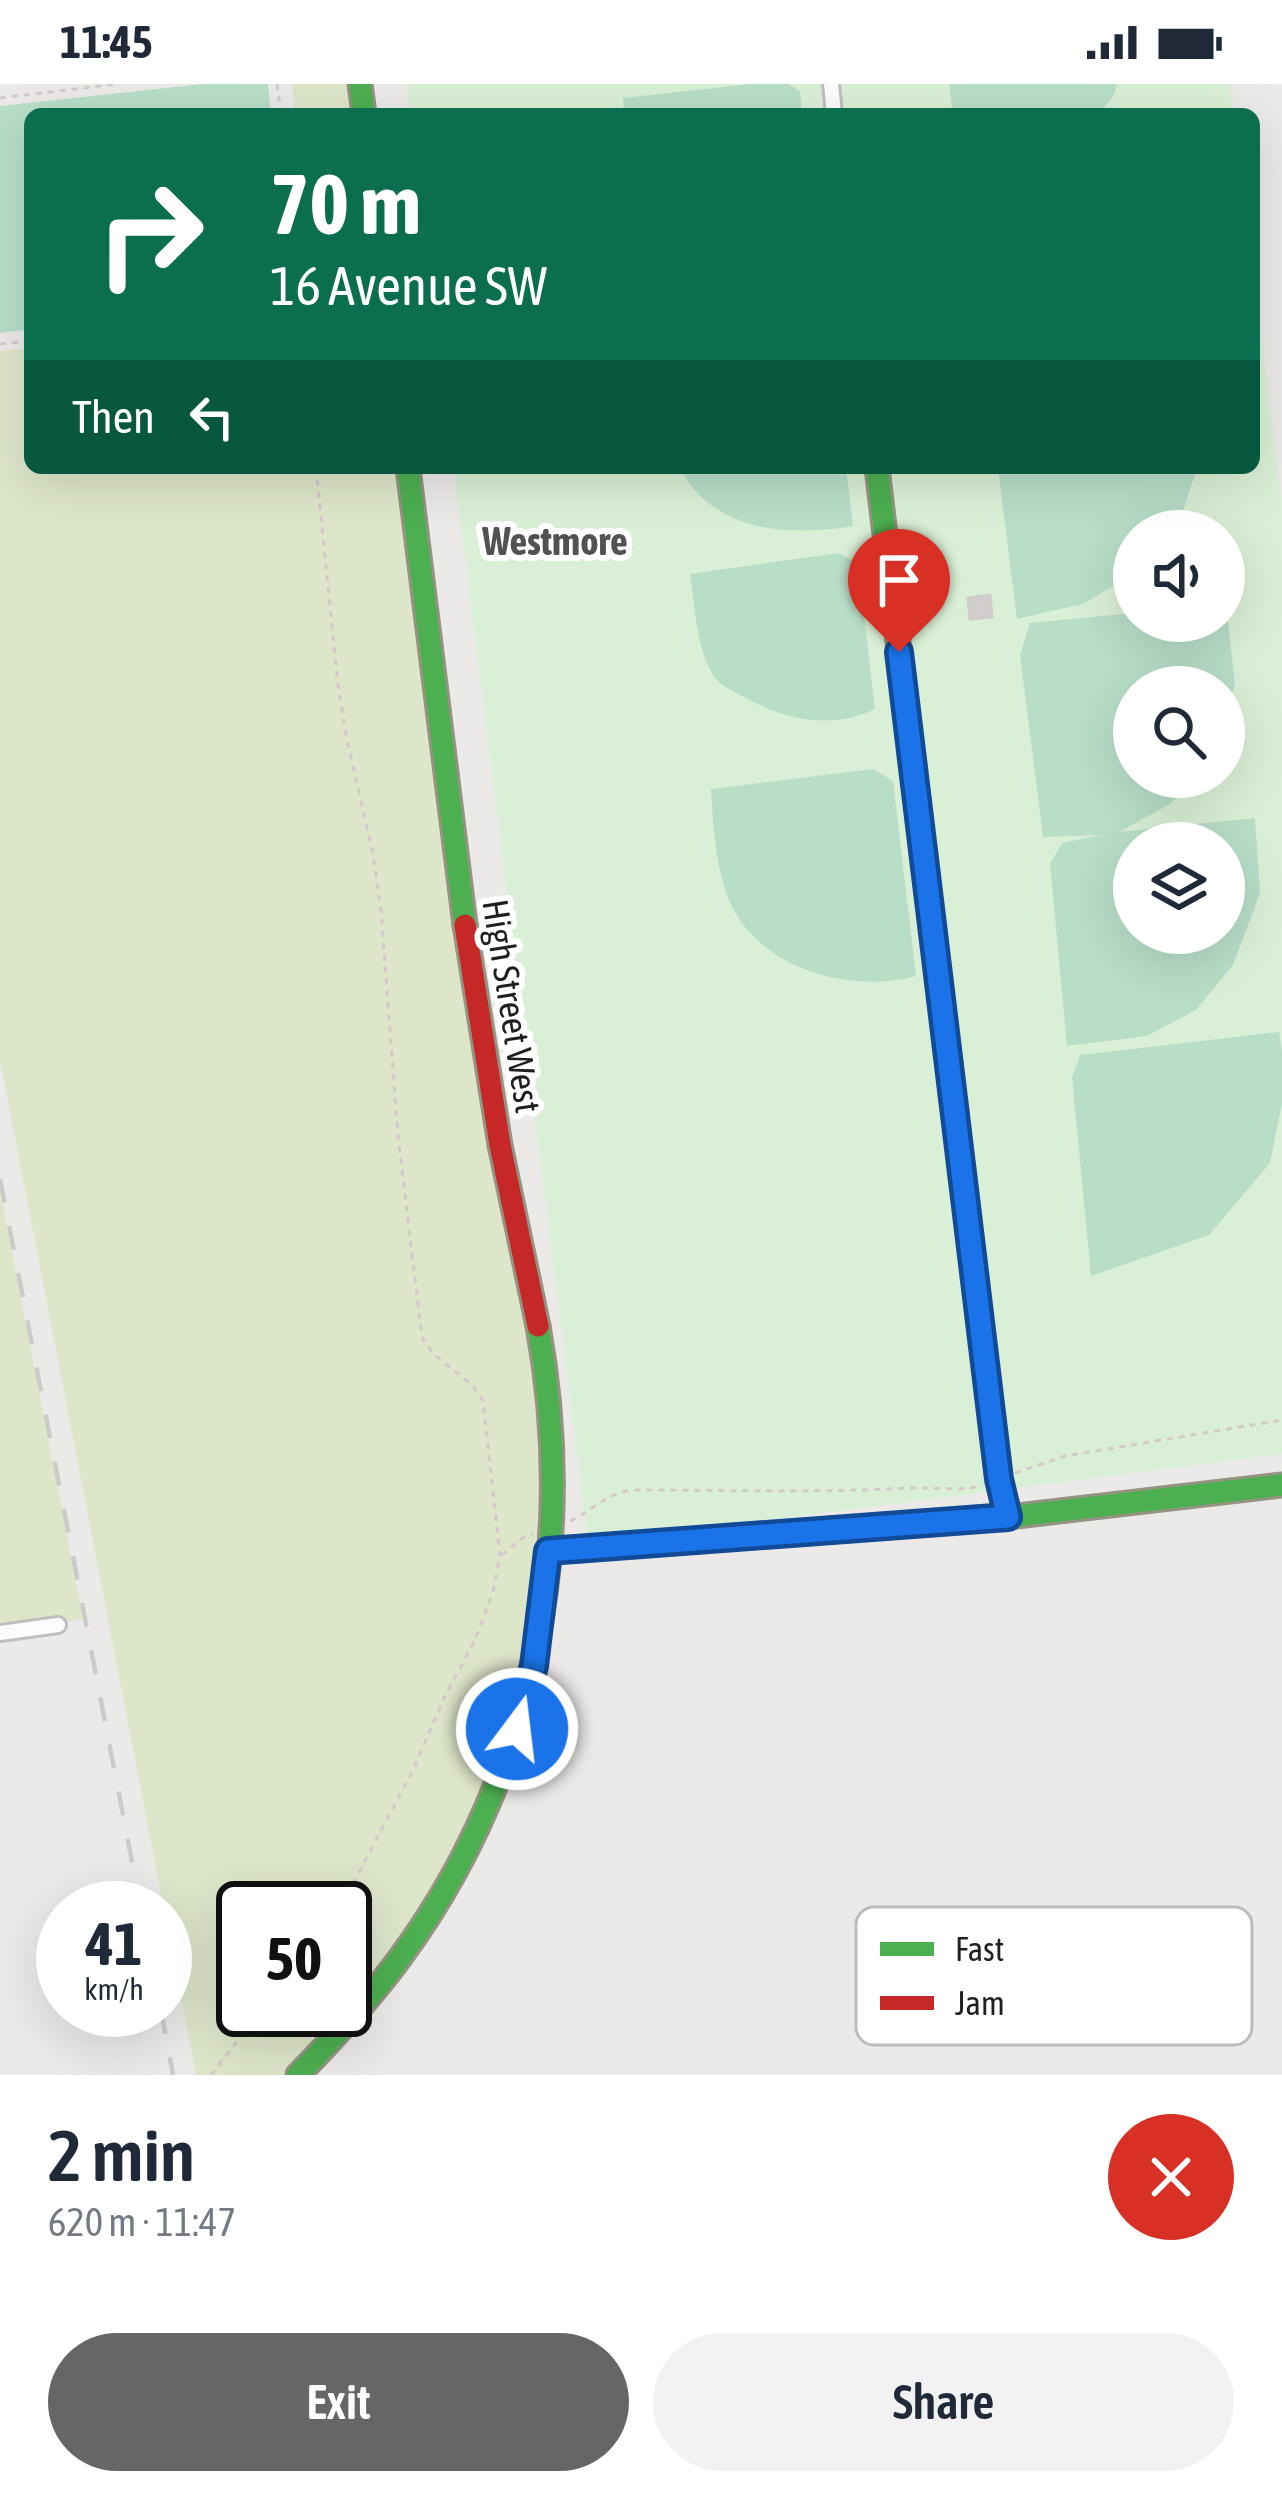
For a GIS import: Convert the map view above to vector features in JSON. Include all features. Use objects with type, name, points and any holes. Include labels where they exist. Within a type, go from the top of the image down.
[{"type":"street","name":"High Street West","points":[[298,2075],[379,1986],[464,1853],[523,1708],[534,1666],[549,1541],[553,1477],[541,1341],[502,1156],[466,937],[409,474]]},
{"type":"street","points":[[878,474],[999,1479],[1008,1517]]},
{"type":"street","points":[[549,1541],[1008,1517],[1282,1486]]},
{"type":"street","points":[[0,1633],[58,1625]]},
{"type":"path","points":[[0,98],[116,84]]},
{"type":"path","points":[[316,474],[341,701],[381,910],[398,1136],[422,1336],[427,1347],[476,1387],[483,1401],[500,1556],[475,1640],[354,1881]]},
{"type":"path","points":[[500,1556],[526,1535],[549,1541],[618,1492],[972,1489],[1065,1456],[1282,1420]]},
{"type":"path","points":[[211,2075],[240,2037]]},
{"type":"green space","points":[[203,84],[268,84],[270,108],[24,108],[24,330],[0,333],[0,106]]},
{"type":"green space","points":[[292,84],[357,84],[360,108],[294,108]]},
{"type":"green space","points":[[406,84],[1230,84],[1233,108],[409,108]]},
{"type":"green space","points":[[789,84],[800,92],[801,108],[624,108],[623,98]]},
{"type":"green space","points":[[949,84],[1117,84],[1103,108],[952,108]]},
{"type":"green space","points":[[1260,325],[1282,503],[1282,1454],[588,1543],[455,474],[1260,474]]},
{"type":"green space","points":[[24,349],[24,474],[406,474],[534,1330],[551,1476],[531,1664],[493,1780],[417,1924],[372,1979],[372,1881],[216,1881],[216,2037],[324,2037],[286,2075],[196,2075],[189,2037],[192,1881],[159,1881],[0,1060],[0,351]]},
{"type":"green space","points":[[684,474],[847,474],[853,526],[804,531],[755,525],[712,506]]},
{"type":"green space","points":[[999,474],[1195,474],[1183,510],[1113,510],[1113,586],[1083,604],[1017,619]]},
{"type":"green space","points":[[839,553],[858,564],[875,709],[842,719],[791,716],[718,681],[701,644],[690,574]]},
{"type":"green space","points":[[1113,615],[1113,642],[1230,642],[1233,666],[1113,666],[1113,798],[1176,798],[1137,822],[1113,822],[1113,954],[1237,954],[1196,1010],[1147,1036],[1067,1046],[1050,864],[1062,843],[1102,835],[1043,837],[1020,655],[1030,623]]},
{"type":"green space","points":[[873,769],[893,781],[916,976],[889,981],[832,978],[779,957],[739,918],[719,867],[711,789]]},
{"type":"green space","points":[[1255,818],[1260,893],[1245,933],[1245,822],[1216,822]]},
{"type":"green space","points":[[1279,1032],[1282,1103],[1270,1163],[1209,1235],[1091,1276],[1072,1077],[1080,1055]]},
{"type":"green space","points":[[0,1191],[83,1619],[0,1633]]},
{"type":"building","points":[[990,595],[992,617],[970,619],[968,598]]},
{"type":"railway","points":[[0,1179],[136,1881]]},
{"type":"railway","points":[[166,2037],[173,2075]]},
{"type":"traffic: fast","points":[[360,84],[363,108]]},
{"type":"traffic: fast","points":[[409,474],[465,925]]},
{"type":"traffic: fast","points":[[878,474],[1001,1493],[1008,1517]]},
{"type":"traffic: fast","points":[[298,2075],[388,1974],[446,1888],[484,1814],[513,1736],[534,1657],[547,1575],[552,1492],[549,1409],[538,1326]]},
{"type":"traffic: fast","points":[[548,1551],[1008,1517],[1282,1485]]},
{"type":"traffic: jam","points":[[465,925],[500,1145],[538,1326]]},
{"type":"district","name":"Westmore","points":[[555,541]]},
{"type":"route","points":[[517,1729],[534,1666],[548,1551],[1008,1517],[999,1479],[899,652]]}]
